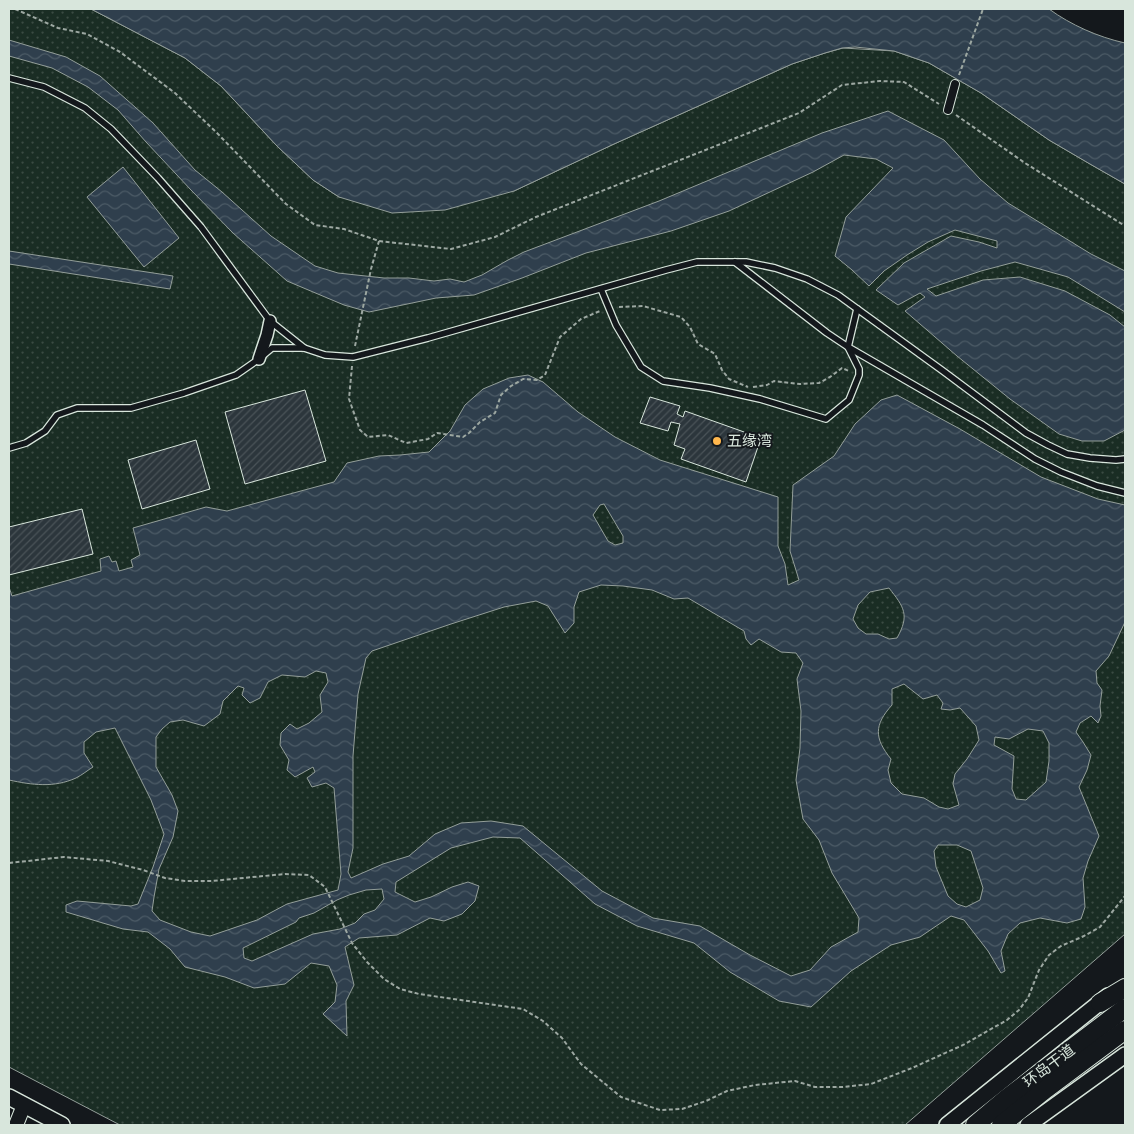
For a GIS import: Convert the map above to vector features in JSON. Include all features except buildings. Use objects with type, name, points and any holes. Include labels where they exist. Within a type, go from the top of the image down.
[{"type":"highway","points":[[1100,1003],[1125,988]]},
{"type":"highway","name":"环岛干道","points":[[975,1125],[1007,1098],[1120,1012]]},
{"type":"highway","name":"环岛干道","points":[[1001,1125],[1125,1030]]},
{"type":"main road","points":[[947,1125],[1125,983]]},
{"type":"main road","points":[[1028,1125],[1125,1055]]},
{"type":"main road","points":[[9,1097],[62,1125]]},
{"type":"street","points":[[948,110],[955,84]]},
{"type":"street","points":[[258,359],[267,336],[270,321]]},
{"type":"street","points":[[16,1125],[24,1105]]},
{"type":"lane","points":[[9,78],[44,87],[85,108],[111,129],[201,227],[270,321],[304,348]]},
{"type":"lane","points":[[9,448],[26,444],[45,431],[57,415],[77,408],[131,408],[184,393],[236,375],[272,348],[304,348],[325,355],[353,357],[428,338],[697,262],[746,262],[808,278],[838,295],[936,365],[1026,433],[1048,445],[1066,454],[1090,458],[1125,459]]},
{"type":"lane","points":[[735,262],[848,347],[983,425],[1035,459],[1097,486],[1125,493]]},
{"type":"lane","points":[[601,289],[616,325],[641,367],[663,381],[710,388],[760,399],[826,419],[849,400],[860,375],[848,347],[857,309]]},
{"type":"path","points":[[15,9],[58,28],[87,34],[120,52],[175,93],[286,204],[315,224],[344,230],[379,241],[451,249],[495,237],[536,217],[799,113],[842,85],[880,81],[904,82],[1025,163],[1125,226]]},
{"type":"path","points":[[955,84],[983,9]]},
{"type":"path","points":[[379,241],[371,269],[353,357],[349,399],[360,430],[368,437],[388,435],[406,444],[428,439],[437,434],[463,437],[480,422],[495,413],[501,396],[511,386],[523,379],[537,380],[545,375],[560,337],[581,319],[609,307],[643,306],[681,317],[690,327],[698,344],[715,354],[722,370],[729,378],[751,388],[767,385],[774,381],[794,384],[819,383],[842,368],[860,375]]},
{"type":"path","points":[[9,863],[64,857],[108,861],[165,878],[185,881],[212,881],[285,874],[309,875],[326,888],[352,943],[384,979],[400,989],[419,994],[523,1008],[543,1021],[562,1038],[581,1064],[621,1096],[660,1110],[682,1109],[727,1091],[755,1085],[795,1081],[814,1086],[843,1087],[871,1084],[963,1045],[1007,1020],[1019,1010],[1028,998],[1039,970],[1049,955],[1061,946],[1100,927],[1125,896]]},
{"type":"green space","points":[[9,9],[91,9],[185,58],[221,86],[277,146],[313,180],[339,197],[514,191],[792,64],[843,48],[894,51],[929,63],[981,93],[1049,140],[1125,184],[1125,934],[905,1125],[120,1125],[9,1067]]},
{"type":"water","points":[[91,9],[1049,9],[1085,30],[1125,43],[1125,184],[1049,140],[981,93],[929,63],[894,51],[855,47],[842,48],[792,64],[514,191],[445,210],[392,213],[339,197],[313,180],[277,146],[221,86],[185,58]]},
{"type":"water","points":[[9,40],[66,57],[100,76],[153,123],[195,170],[271,236],[315,266],[338,273],[384,278],[434,281],[450,279],[464,282],[482,275],[524,252],[659,201],[822,133],[888,111],[944,140],[980,179],[1008,203],[1091,254],[1125,271],[1125,312],[1068,277],[1015,262],[927,289],[936,296],[983,280],[1020,277],[1065,291],[1110,315],[1125,327],[1125,430],[1104,441],[1082,441],[1059,434],[1010,399],[905,311],[925,297],[920,293],[898,305],[876,290],[904,263],[951,236],[997,248],[997,241],[955,230],[928,242],[907,255],[884,271],[869,286],[835,256],[846,217],[893,168],[876,159],[844,155],[813,172],[729,211],[671,231],[586,253],[474,295],[436,298],[369,312],[344,305],[287,281],[233,233],[118,110],[88,87],[52,68],[9,56]]},
{"type":"water","points":[[123,167],[179,238],[144,267],[87,197]]},
{"type":"water","points":[[9,251],[173,276],[170,289],[9,264]]},
{"type":"water","points":[[528,375],[543,382],[578,412],[615,437],[660,460],[778,497],[778,546],[785,564],[788,585],[799,580],[790,551],[793,485],[834,456],[855,424],[881,400],[897,395],[960,429],[1041,477],[1098,499],[1125,505],[1125,622],[1109,656],[1096,671],[1097,683],[1102,690],[1101,716],[1098,723],[1091,716],[1080,723],[1076,732],[1091,755],[1087,770],[1079,787],[1099,836],[1083,878],[1085,907],[1081,919],[1067,923],[1040,918],[1020,923],[1008,934],[1001,951],[1005,971],[1001,973],[988,951],[964,920],[951,916],[920,937],[891,945],[851,971],[811,1007],[779,1001],[730,972],[694,943],[637,926],[595,904],[520,838],[493,837],[451,848],[396,882],[395,892],[415,902],[468,882],[479,886],[475,901],[462,914],[444,921],[430,918],[397,935],[359,938],[345,947],[354,985],[346,1001],[347,1036],[323,1014],[335,1002],[337,985],[329,966],[311,963],[285,984],[254,988],[225,977],[185,967],[170,949],[148,932],[123,929],[66,912],[66,905],[77,901],[131,906],[138,904],[164,834],[151,800],[115,728],[96,732],[84,742],[84,753],[93,767],[76,778],[43,785],[9,780],[9,587],[12,596],[101,571],[100,559],[109,556],[112,562],[116,561],[119,571],[133,567],[131,560],[140,555],[133,528],[206,507],[227,511],[334,482],[347,463],[379,456],[429,452],[450,431],[465,405],[483,389],[509,378]],"holes":[[[604,504],[623,536],[623,543],[615,545],[608,541],[593,515],[600,505]],[[601,585],[652,590],[674,599],[688,598],[744,631],[746,639],[751,645],[759,639],[781,652],[796,653],[803,663],[797,679],[801,711],[800,748],[796,780],[803,819],[819,840],[832,873],[859,918],[858,932],[831,947],[810,970],[791,976],[700,926],[653,918],[602,891],[523,826],[491,821],[461,823],[435,834],[409,856],[383,864],[351,878],[348,872],[353,848],[353,756],[358,694],[366,658],[372,651],[451,624],[504,607],[536,601],[548,606],[565,633],[574,623],[574,607],[579,592]],[[889,588],[904,612],[903,623],[897,638],[889,639],[878,634],[866,634],[858,628],[853,619],[858,605],[870,592]],[[316,671],[326,673],[328,682],[320,695],[322,712],[309,723],[297,729],[290,724],[281,733],[280,745],[289,760],[287,770],[295,777],[313,767],[315,772],[307,778],[312,787],[326,783],[334,788],[341,874],[338,890],[287,904],[257,920],[210,936],[191,932],[160,920],[152,911],[154,897],[159,869],[173,837],[178,811],[172,795],[156,767],[156,737],[170,722],[183,720],[204,726],[220,714],[223,701],[238,686],[244,688],[242,695],[250,703],[260,698],[268,682],[282,675],[305,677]],[[904,684],[923,699],[937,695],[943,703],[941,709],[960,708],[976,726],[979,740],[955,774],[953,784],[959,805],[948,809],[939,807],[924,798],[902,794],[891,783],[888,770],[891,759],[881,745],[878,732],[882,719],[892,705],[892,689]],[[1028,729],[1043,731],[1049,743],[1046,782],[1026,800],[1016,799],[1012,789],[1014,756],[994,745],[995,737],[1009,739]],[[938,845],[957,845],[971,851],[983,888],[980,900],[966,907],[957,904],[948,896],[936,867],[934,851]],[[382,889],[384,899],[375,910],[364,914],[355,923],[340,929],[313,934],[252,961],[244,958],[243,948],[296,922],[299,918],[314,913],[349,895],[366,890]]]},
{"type":"place","name":"五缘湾","points":[[717,441]]}]
